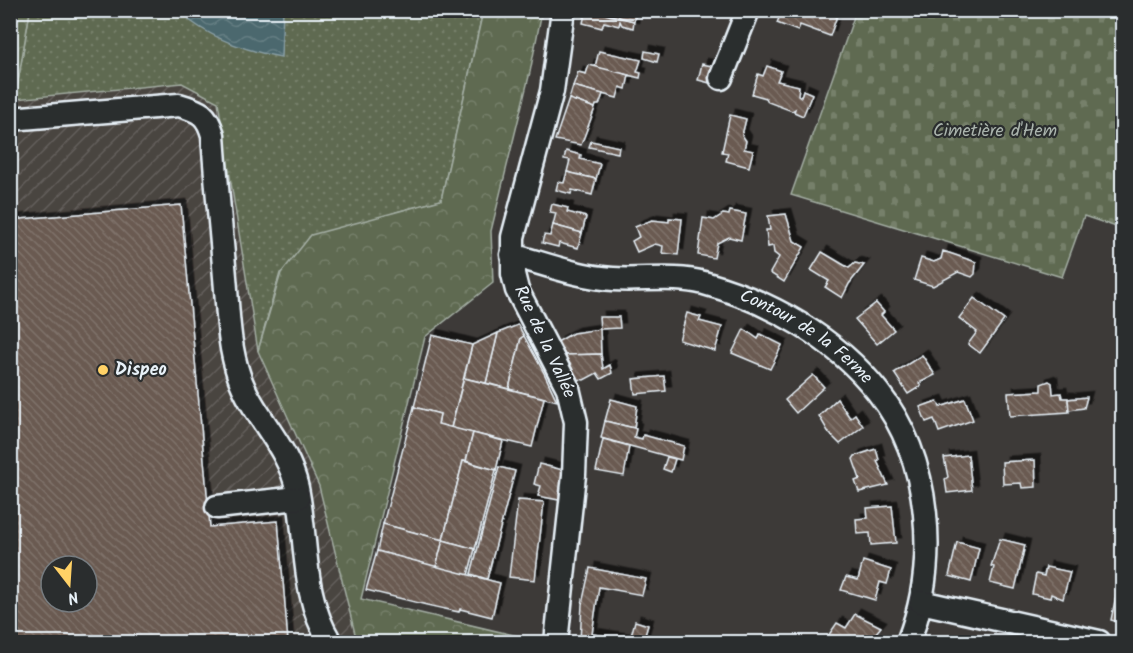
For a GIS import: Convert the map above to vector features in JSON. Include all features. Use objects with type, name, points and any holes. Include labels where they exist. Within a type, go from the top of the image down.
[{"type":"street","name":"Rue de la Vallée","points":[[556,642],[574,475],[576,422],[568,388],[517,290],[512,255],[513,237],[552,91],[563,10]]},
{"type":"street","points":[[721,78],[748,10]]},
{"type":"street","points":[[10,119],[178,105],[198,111],[209,121],[213,135],[234,360],[250,403],[280,444],[290,464],[298,498],[310,599],[318,621],[330,642]]},
{"type":"street","name":"Contour de la Ferme","points":[[512,255],[594,276],[686,280],[704,283],[791,319],[839,354],[877,390],[887,403],[913,460],[925,513],[925,570],[921,602],[908,642]]},
{"type":"street","points":[[217,507],[298,498]]},
{"type":"street","points":[[921,602],[1099,642]]},
{"type":"shaded area","points":[[182,83],[218,102],[258,351],[319,486],[357,642],[11,642],[11,99]]},
{"type":"green space","points":[[11,10],[30,11],[15,99],[11,99]]},
{"type":"green space","points":[[30,11],[483,11],[441,200],[396,212],[280,273],[258,351],[218,102],[182,83],[15,99]]},
{"type":"green space","points":[[483,11],[542,11],[530,72],[491,231],[493,283],[425,337],[361,599],[543,642],[357,642],[319,486],[258,351],[281,273],[311,235],[441,200]]},
{"type":"green space","name":"Cimetière d'Hem","points":[[856,11],[1122,11],[1122,229],[1084,216],[1062,277],[791,195]]},
{"type":"water","points":[[190,11],[283,11],[281,57],[256,52],[211,34],[189,20]]},
{"type":"building","points":[[586,10],[634,21],[633,28],[622,25],[620,21],[619,26],[604,22],[602,28],[583,23]]},
{"type":"building","points":[[594,10],[620,10],[636,15],[634,21]]},
{"type":"building","points":[[782,10],[839,10],[830,36],[800,25],[798,31],[777,23]]},
{"type":"building","points":[[599,51],[641,60],[637,72],[641,73],[640,78],[595,67]]},
{"type":"building","points":[[645,51],[659,54],[657,62],[644,58]]},
{"type":"building","points":[[702,64],[716,67],[710,83],[698,80]]},
{"type":"building","points":[[589,65],[629,75],[626,89],[620,87],[617,98],[573,86],[578,72],[586,74]]},
{"type":"building","points":[[767,66],[781,71],[777,81],[799,86],[798,95],[801,97],[803,90],[812,94],[803,116],[794,112],[795,109],[792,111],[752,94],[758,74],[763,76]]},
{"type":"building","points":[[573,86],[603,94],[599,105],[595,108],[569,99]]},
{"type":"building","points":[[569,99],[595,108],[581,145],[555,140]]},
{"type":"building","points":[[730,115],[746,119],[742,135],[746,141],[744,149],[753,151],[749,167],[726,161],[728,153],[722,152]]},
{"type":"building","points":[[591,141],[619,147],[618,153],[589,147]]},
{"type":"building","points":[[566,151],[581,155],[580,159],[600,164],[596,179],[567,172],[570,160],[564,159]]},
{"type":"building","points":[[567,172],[596,179],[592,195],[572,190],[571,194],[556,190],[558,182],[564,183]]},
{"type":"building","points":[[552,204],[568,208],[567,212],[586,217],[582,233],[553,225],[556,213],[550,212]]},
{"type":"building","name":"Dispeo","points":[[181,205],[210,527],[278,521],[288,642],[10,642],[10,220]]},
{"type":"building","points":[[730,211],[746,214],[741,240],[729,237],[717,243],[714,258],[698,255],[703,218],[714,220],[723,214],[729,215]]},
{"type":"building","points":[[786,214],[794,241],[804,247],[784,282],[770,273],[779,257],[774,253],[773,246],[768,247],[766,230],[770,230],[768,216]]},
{"type":"building","points":[[669,218],[682,219],[678,255],[662,253],[663,246],[655,244],[637,252],[632,241],[639,237],[635,227],[652,220],[669,222]]},
{"type":"building","points":[[553,225],[582,233],[578,248],[559,243],[558,247],[542,243],[544,235],[550,236]]},
{"type":"building","points":[[943,251],[976,262],[975,274],[972,277],[958,272],[933,286],[914,280],[921,258],[934,262],[941,259]]},
{"type":"building","points":[[822,252],[849,268],[855,263],[864,265],[849,284],[842,298],[825,287],[829,281],[811,270]]},
{"type":"building","points":[[974,298],[1004,320],[980,353],[968,344],[977,332],[959,318]]},
{"type":"building","points":[[876,303],[884,312],[881,315],[894,330],[877,344],[855,319]]},
{"type":"building","points":[[687,313],[701,317],[699,321],[722,327],[715,351],[679,340]]},
{"type":"building","points":[[599,317],[619,317],[620,328],[600,329]]},
{"type":"building","points":[[518,325],[524,336],[521,338],[509,389],[486,383],[498,333]]},
{"type":"building","points":[[600,329],[601,354],[565,355],[557,342],[573,333]]},
{"type":"building","points":[[744,329],[758,339],[760,334],[782,345],[770,369],[732,353]]},
{"type":"building","points":[[498,333],[486,383],[464,378],[472,345]]},
{"type":"building","points":[[432,335],[472,345],[451,428],[438,424],[440,414],[414,407]]},
{"type":"building","points":[[524,336],[557,401],[509,389],[521,338]]},
{"type":"building","points":[[601,354],[603,369],[610,365],[612,373],[601,379],[597,373],[584,380],[578,379],[565,355]]},
{"type":"building","points":[[922,355],[935,375],[919,383],[921,386],[908,394],[894,373]]},
{"type":"building","points":[[813,375],[824,387],[796,413],[785,400]]},
{"type":"building","points":[[664,376],[666,391],[635,394],[633,379]]},
{"type":"building","points":[[464,378],[544,398],[532,447],[451,428]]},
{"type":"building","points":[[1049,381],[1052,383],[1053,394],[1061,393],[1062,398],[1068,398],[1069,412],[1010,416],[1008,393],[1041,391],[1041,384]]},
{"type":"building","points":[[1087,397],[1084,408],[1069,410],[1068,399]]},
{"type":"building","points":[[611,399],[637,406],[634,428],[605,421]]},
{"type":"building","points":[[837,399],[850,418],[855,414],[863,426],[840,444],[829,433],[819,416]]},
{"type":"building","points":[[965,399],[973,420],[939,432],[934,419],[926,422],[920,407],[937,401],[940,407]]},
{"type":"building","points":[[414,407],[440,414],[438,424],[473,433],[466,461],[463,461],[443,540],[383,524]]},
{"type":"building","points":[[605,421],[636,429],[634,437],[642,439],[643,435],[684,446],[681,460],[601,438]]},
{"type":"building","points":[[473,433],[503,441],[496,470],[466,461]]},
{"type":"building","points":[[603,439],[629,446],[624,476],[596,471]]},
{"type":"building","points":[[876,449],[879,460],[877,461],[888,485],[859,492],[855,481],[860,479],[853,459],[855,456]]},
{"type":"building","points":[[968,455],[972,490],[947,493],[945,479],[948,477],[944,458]]},
{"type":"building","points":[[667,457],[675,459],[671,472],[663,469]]},
{"type":"building","points":[[1035,460],[1036,487],[1022,488],[1021,483],[1003,484],[1002,462]]},
{"type":"building","points":[[463,461],[496,470],[475,549],[443,540]]},
{"type":"building","points":[[539,464],[563,470],[559,500],[538,496],[541,486],[534,484]]},
{"type":"building","points":[[499,467],[515,471],[487,579],[471,574]]},
{"type":"building","points":[[518,500],[544,502],[535,580],[509,577]]},
{"type":"building","points":[[892,506],[896,543],[871,545],[870,533],[857,534],[856,519],[868,518],[867,508]]},
{"type":"building","points":[[383,524],[443,540],[436,567],[377,551]]},
{"type":"building","points":[[1000,539],[1025,545],[1015,589],[990,583],[994,567],[991,566]]},
{"type":"building","points":[[443,540],[475,549],[468,575],[436,567]]},
{"type":"building","points":[[957,542],[979,548],[971,582],[949,576]]},
{"type":"building","points":[[377,551],[500,583],[492,617],[460,609],[459,612],[366,590]]},
{"type":"building","points":[[863,561],[891,570],[887,584],[880,582],[875,600],[841,590],[846,577],[858,580]]},
{"type":"building","points":[[1046,567],[1070,572],[1063,599],[1051,594],[1050,598],[1032,594],[1036,574],[1044,576]]},
{"type":"building","points":[[590,568],[646,579],[642,595],[599,587],[592,634],[630,640],[635,621],[648,625],[643,642],[580,642],[582,604]]},
{"type":"building","points":[[1116,596],[1122,598],[1122,623],[1111,620]]},
{"type":"building","points":[[855,614],[881,627],[868,642],[838,642],[828,636],[837,623],[846,628]]},
{"type":"place","name":"Dispeo","points":[[103,370]]}]
